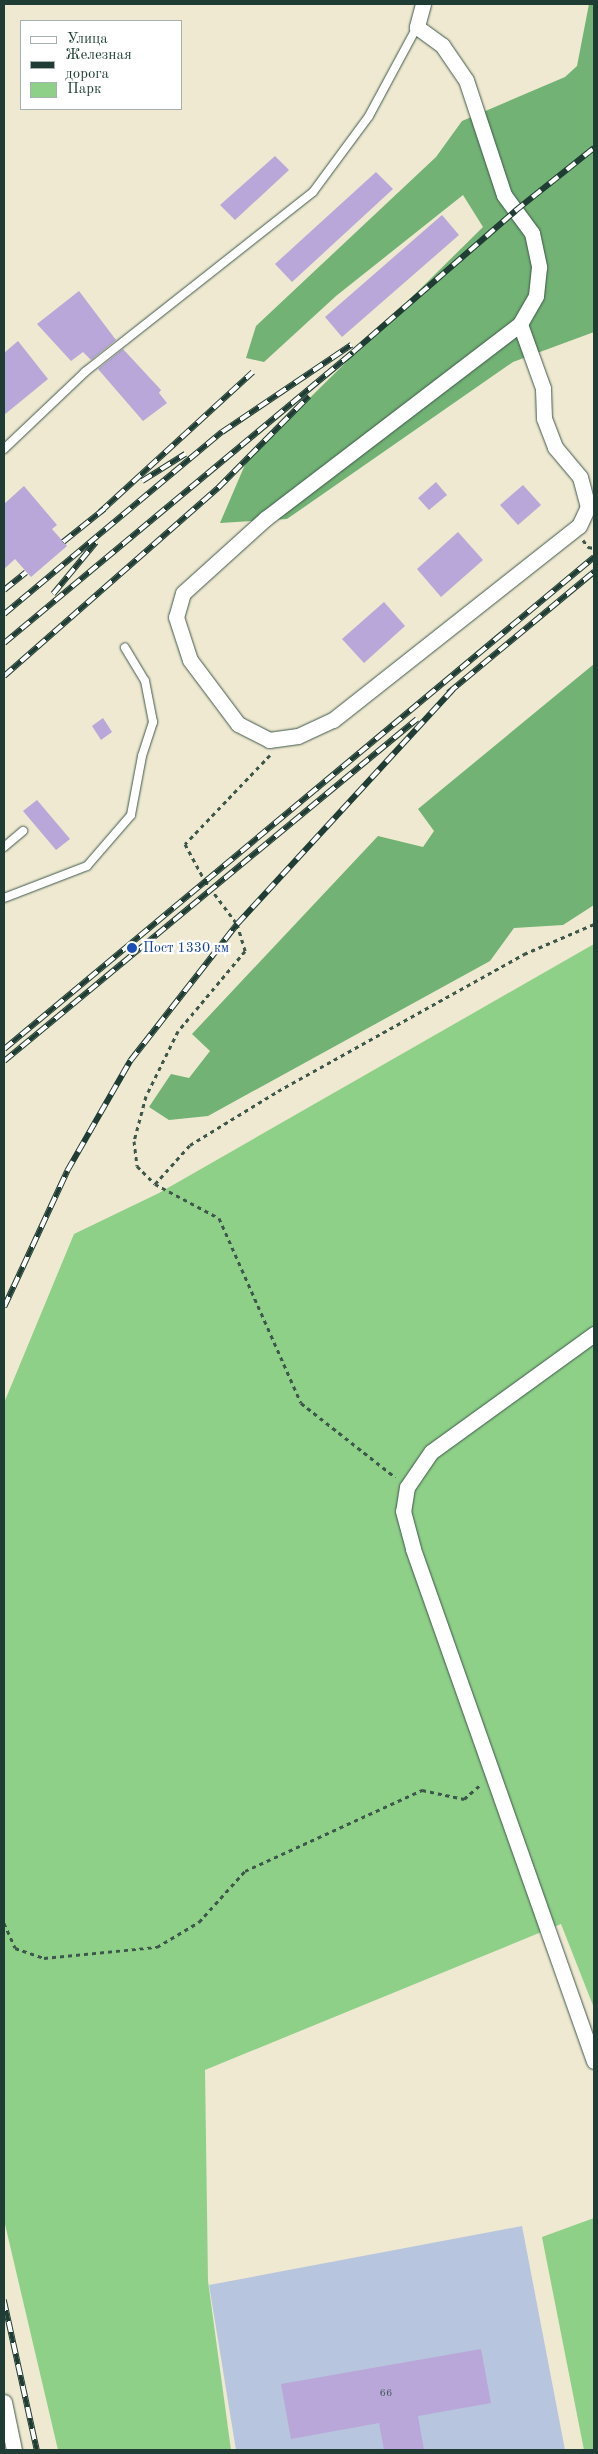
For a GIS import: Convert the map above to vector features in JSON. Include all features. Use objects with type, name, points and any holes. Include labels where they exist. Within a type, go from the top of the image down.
[{"type":"street","points":[[423,4],[417,27],[442,45],[466,80],[504,195],[532,233],[539,267],[536,296],[520,324],[266,518],[183,593],[176,617],[190,660],[238,724],[269,740],[298,736],[333,720],[579,526],[588,507],[580,477],[555,447],[544,418],[543,388],[520,324]]},
{"type":"street","points":[[594,1334],[431,1452],[407,1487],[403,1511],[413,1549],[594,2061]]},
{"type":"street","points":[[4,2402],[14,2450]]},
{"type":"lane","points":[[4,448],[85,372],[313,192],[369,116],[417,27]]},
{"type":"lane","points":[[4,898],[87,866],[131,815],[142,756],[154,722],[144,680],[125,648]]},
{"type":"lane","points":[[4,847],[22,831]]},
{"type":"path","points":[[269,740],[270,757],[185,844],[205,881],[237,924],[246,950],[178,1031],[146,1096],[134,1141],[136,1166],[155,1184],[219,1218],[301,1403],[407,1487]]},
{"type":"path","points":[[155,1184],[190,1145],[278,1091],[524,954],[594,924]]},
{"type":"path","points":[[4,1923],[15,1948],[44,1958],[157,1947],[199,1922],[245,1871],[422,1790],[464,1798],[494,1774]]},
{"type":"shaded area","points":[[522,2226],[565,2450],[236,2450],[209,2285]]},
{"type":"green space","points":[[589,4],[594,4],[594,332],[513,362],[287,519],[220,523],[247,460],[483,227],[463,195],[336,296],[264,362],[246,358],[256,326],[436,157],[462,121],[565,77],[577,66]]},
{"type":"green space","points":[[594,664],[594,905],[563,925],[514,928],[490,961],[208,1116],[169,1120],[149,1107],[171,1074],[189,1078],[210,1051],[192,1034],[378,836],[423,847],[434,831],[418,809]]},
{"type":"green space","points":[[594,944],[594,2008],[561,1924],[205,2070],[208,2281],[231,2450],[58,2450],[4,2220],[4,1403],[74,1234],[159,1193]]},
{"type":"green space","points":[[594,2218],[594,2450],[584,2450],[542,2237]]},
{"type":"building","points":[[275,156],[289,170],[235,220],[220,205]]},
{"type":"building","points":[[376,172],[393,189],[292,282],[275,264]]},
{"type":"building","points":[[442,215],[459,235],[342,337],[325,317]]},
{"type":"building","points":[[79,291],[116,340],[91,360],[83,352],[71,361],[37,324]]},
{"type":"building","points":[[18,341],[48,379],[4,415],[4,353]]},
{"type":"building","points":[[123,349],[161,390],[159,393],[167,403],[143,421],[98,369]]},
{"type":"building","points":[[436,482],[447,495],[429,510],[418,498]]},
{"type":"building","points":[[523,485],[541,505],[518,525],[500,505]]},
{"type":"building","points":[[24,486],[57,525],[52,529],[67,546],[31,577],[15,559],[4,569],[4,504]]},
{"type":"building","points":[[458,532],[483,560],[441,597],[417,569]]},
{"type":"building","points":[[384,602],[405,626],[364,663],[342,639]]},
{"type":"building","points":[[103,718],[112,732],[101,740],[92,726]]},
{"type":"building","points":[[37,800],[70,839],[56,850],[23,811]]},
{"type":"building","points":[[481,2349],[491,2403],[418,2416],[424,2450],[384,2450],[379,2423],[291,2439],[281,2384]]},
{"type":"railway","points":[[4,643],[353,352],[515,211],[594,148]]},
{"type":"railway","points":[[4,614],[222,432],[351,345]]},
{"type":"railway","points":[[100,512],[253,372]]},
{"type":"railway","points":[[4,676],[218,488],[309,396]]},
{"type":"railway","points":[[142,481],[185,454]]},
{"type":"railway","points":[[63,542],[104,509]]},
{"type":"railway","points":[[53,594],[96,542]]},
{"type":"railway","points":[[4,1049],[594,557]]},
{"type":"railway","points":[[4,590],[26,572]]},
{"type":"railway","points":[[448,693],[594,572]]},
{"type":"railway","points":[[4,1307],[67,1171],[130,1061],[237,924],[453,689]]},
{"type":"railway","points":[[4,1061],[417,719]]},
{"type":"railway","points":[[4,2300],[37,2450]]},
{"type":"place","name":"Пост 1330 км","points":[[132,948]]}]
